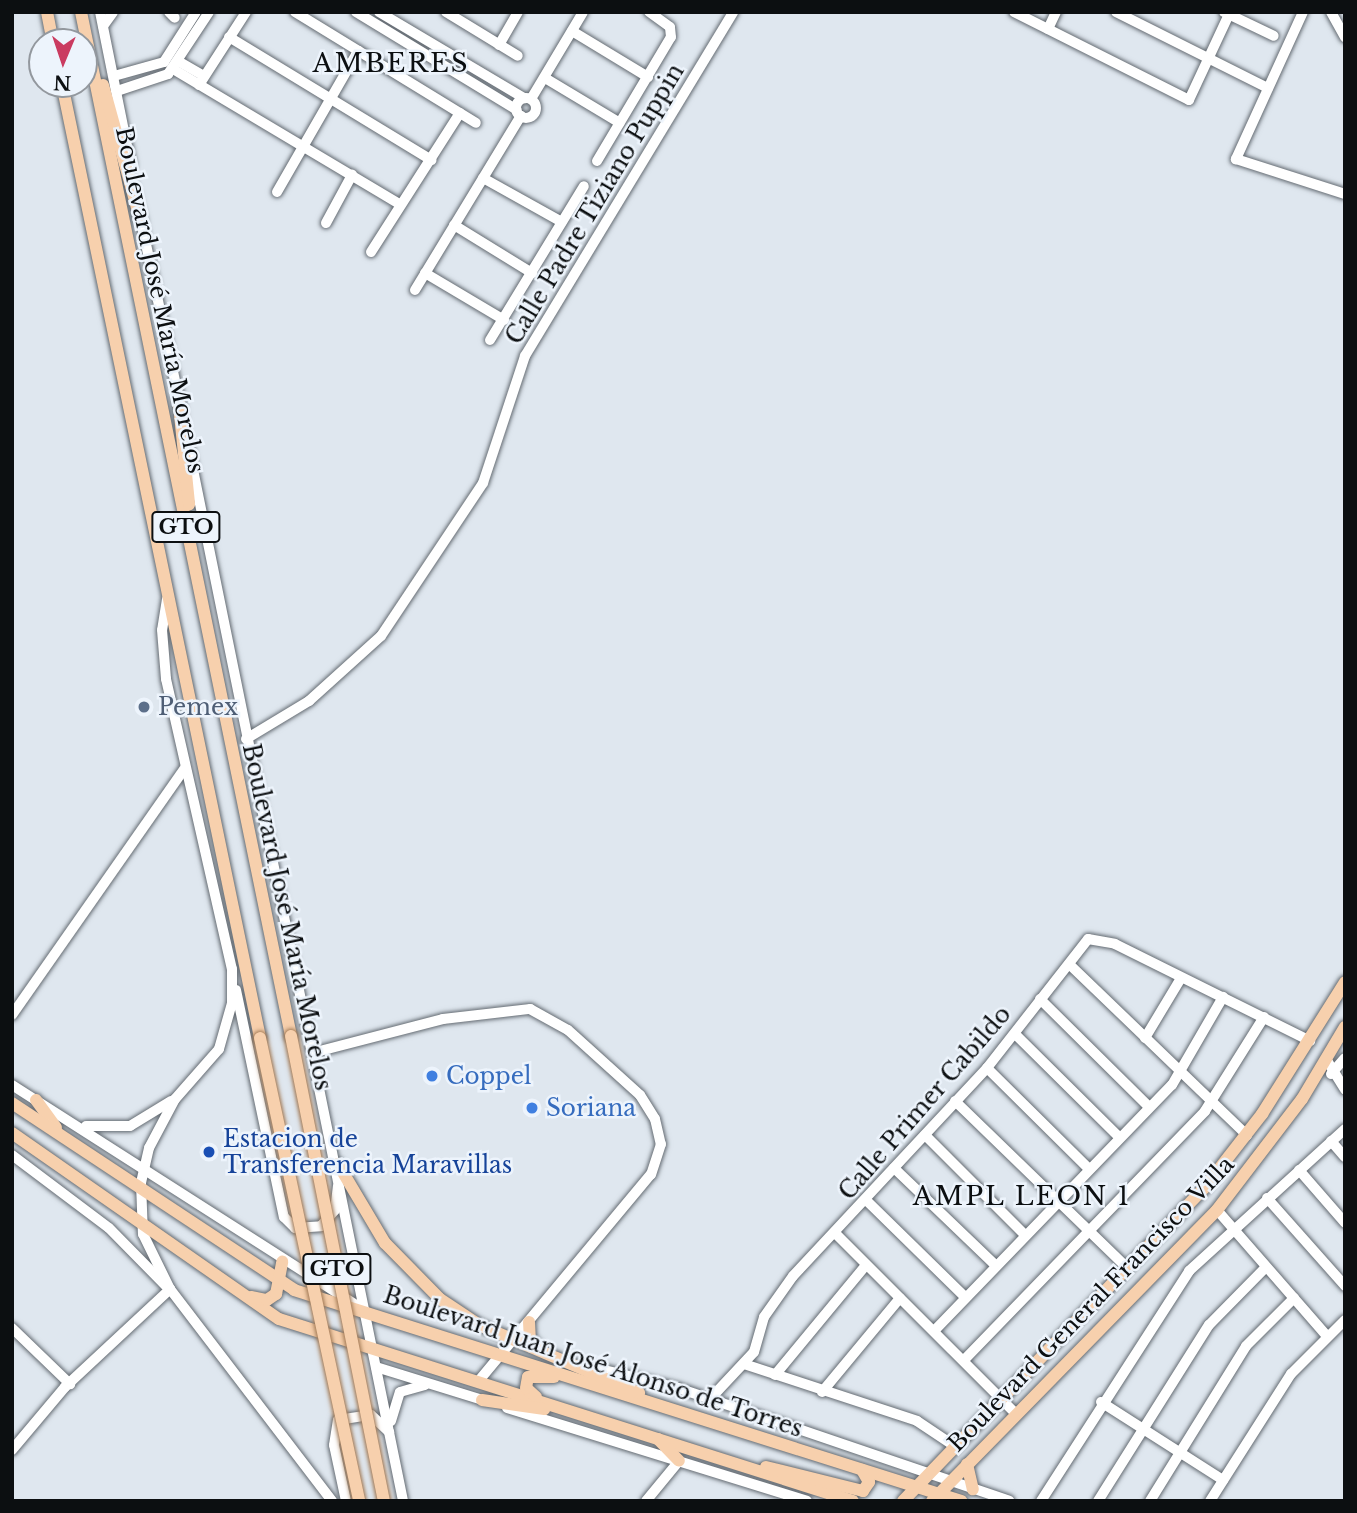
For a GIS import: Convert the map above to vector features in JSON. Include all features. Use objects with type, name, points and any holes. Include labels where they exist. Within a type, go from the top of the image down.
[{"type":"main road","points":[[82,15],[141,222]]},
{"type":"main road","name":"Boulevard José María Morelos","points":[[82,15],[384,1501]]},
{"type":"main road","name":"GTO","points":[[65,98],[359,1501]]},
{"type":"main road","points":[[178,395],[196,574]]},
{"type":"main road","name":"Boulevard General Francisco Villa","points":[[903,1501],[1126,1268],[1247,1135],[1310,1041],[1345,982]]},
{"type":"main road","name":"Boulevard General Francisco Villa","points":[[935,1497],[1217,1210],[1326,1059],[1345,1027]]},
{"type":"main road","points":[[36,1100],[61,1134]]},
{"type":"main road","name":"Boulevard Juan José Alonso de Torres","points":[[12,1103],[141,1183],[282,1284],[917,1487],[935,1497],[961,1501]]},
{"type":"main road","points":[[12,1133],[279,1319],[580,1415],[656,1436],[853,1501]]},
{"type":"main road","points":[[338,1164],[371,1222],[417,1279],[462,1315],[513,1340],[587,1366],[651,1401]]},
{"type":"main road","points":[[187,1255],[257,1300],[272,1298],[282,1284],[282,1262]]},
{"type":"main road","points":[[529,1322],[530,1339],[544,1351]]},
{"type":"main road","points":[[1016,1414],[1015,1391],[1062,1336]]},
{"type":"main road","points":[[547,1404],[527,1390],[528,1377],[626,1394]]},
{"type":"main road","points":[[973,1489],[969,1462],[1004,1419],[1002,1397]]},
{"type":"main road","points":[[482,1400],[580,1415]]},
{"type":"main road","points":[[656,1436],[679,1461]]},
{"type":"main road","points":[[755,1469],[787,1470],[863,1491],[869,1482],[862,1470]]},
{"type":"street","points":[[100,12],[246,739],[338,1164],[403,1501]]},
{"type":"street","points":[[103,26],[113,12]]},
{"type":"street","points":[[114,76],[164,62],[196,12]]},
{"type":"street","points":[[117,91],[175,65],[209,12]]},
{"type":"street","points":[[202,81],[246,12]]},
{"type":"street","points":[[295,12],[476,123]]},
{"type":"street","points":[[356,12],[519,113],[536,111],[528,99],[495,83],[379,12]]},
{"type":"street","points":[[446,12],[518,56]]},
{"type":"street","points":[[499,45],[518,12]]},
{"type":"street","points":[[415,290],[519,113],[545,78],[583,12]]},
{"type":"street","points":[[597,161],[648,77],[672,30],[649,12]]},
{"type":"street","name":"Calle Padre Tiziano Puppin","points":[[246,739],[294,712],[373,645],[476,494],[525,356],[733,12]]},
{"type":"street","points":[[1014,12],[1189,100],[1228,13],[1274,36]]},
{"type":"street","points":[[1048,29],[1056,12]]},
{"type":"street","points":[[1116,12],[1268,88]]},
{"type":"street","points":[[1303,12],[1235,154],[1251,167],[1345,194]]},
{"type":"street","points":[[1331,12],[1345,37]]},
{"type":"street","points":[[387,32],[393,21]]},
{"type":"street","points":[[572,31],[648,77]]},
{"type":"street","points":[[229,37],[431,160]]},
{"type":"street","points":[[277,192],[358,51]]},
{"type":"street","points":[[175,65],[401,205]]},
{"type":"street","points":[[545,78],[620,123]]},
{"type":"street","points":[[489,93],[495,83]]},
{"type":"street","points":[[371,253],[460,113]]},
{"type":"street","points":[[326,223],[352,175]]},
{"type":"street","points":[[483,178],[562,222]]},
{"type":"street","points":[[490,340],[584,186]]},
{"type":"street","points":[[453,225],[532,273]]},
{"type":"street","points":[[425,273],[503,320]]},
{"type":"street","points":[[168,595],[162,648],[184,768],[232,969],[281,1208],[295,1228],[313,1229],[330,1220],[338,1200],[338,1164]]},
{"type":"street","points":[[12,1015],[184,768]]},
{"type":"street","name":"Calle Primer Cabildo","points":[[744,1364],[768,1309],[987,1068],[1069,964],[1080,944],[1104,941],[1181,978]]},
{"type":"street","points":[[1069,964],[1247,1135]]},
{"type":"street","points":[[170,1289],[147,1248],[142,1222],[141,1183],[144,1167],[175,1099],[219,1049],[230,1017],[232,969]]},
{"type":"street","points":[[1145,1038],[1181,978],[1310,1041]]},
{"type":"street","points":[[935,1330],[1056,1199],[1181,1073],[1223,997]]},
{"type":"street","points":[[1040,999],[1149,1107]]},
{"type":"street","points":[[312,1053],[443,1019],[530,1009],[568,1030],[640,1095],[660,1132],[657,1165],[478,1382]]},
{"type":"street","points":[[965,1359],[1212,1102],[1264,1017]]},
{"type":"street","points":[[1016,1034],[1119,1137]]},
{"type":"street","points":[[1331,1073],[1345,1058]]},
{"type":"street","points":[[1326,1059],[1331,1073],[1345,1090]]},
{"type":"street","points":[[987,1068],[1088,1168]]},
{"type":"street","points":[[12,1086],[144,1167],[282,1262],[335,1287],[366,1312]]},
{"type":"street","points":[[76,1123],[130,1126],[175,1099]]},
{"type":"street","points":[[955,1101],[1126,1268]]},
{"type":"street","points":[[1041,1501],[1101,1402],[1177,1287],[1233,1229],[1345,1129]]},
{"type":"street","points":[[925,1135],[1024,1234]]},
{"type":"street","points":[[1331,1141],[1345,1157]]},
{"type":"street","points":[[12,1155],[109,1228],[170,1289],[331,1501]]},
{"type":"street","points":[[894,1168],[996,1265]]},
{"type":"street","points":[[1298,1170],[1345,1223]]},
{"type":"street","points":[[1267,1198],[1345,1286]]},
{"type":"street","points":[[867,1201],[965,1297]]},
{"type":"street","points":[[1217,1210],[1327,1336]]},
{"type":"street","points":[[836,1234],[965,1359],[1016,1414]]},
{"type":"street","points":[[775,1375],[866,1265]]},
{"type":"street","points":[[1098,1501],[1209,1325],[1266,1267]]},
{"type":"street","points":[[12,1450],[70,1384],[170,1289]]},
{"type":"street","points":[[822,1392],[885,1311],[900,1298]]},
{"type":"street","points":[[1150,1501],[1246,1346],[1294,1298]]},
{"type":"street","points":[[1210,1501],[1276,1394],[1327,1336],[1345,1320]]},
{"type":"street","points":[[12,1328],[70,1384]]},
{"type":"street","points":[[710,1399],[744,1364],[923,1424],[956,1447]]},
{"type":"street","points":[[587,1366],[710,1399],[1009,1501]]},
{"type":"street","points":[[376,1367],[807,1501]]},
{"type":"street","points":[[391,1435],[400,1392],[437,1385]]},
{"type":"street","points":[[1101,1402],[1223,1480]]},
{"type":"street","points":[[346,1501],[334,1445],[338,1420],[371,1415],[391,1435]]},
{"type":"street","points":[[648,1500],[679,1461]]},
{"type":"place","name":"Pemex","points":[[144,707]]},
{"type":"place","name":"Coppel","points":[[432,1076]]},
{"type":"place","name":"Soriana","points":[[532,1108]]},
{"type":"place","name":"Estacion de Transferencia Maravillas","points":[[209,1152]]},
{"type":"district","name":"AMBERES","points":[[391,64]]},
{"type":"district","name":"AMPL LEON 1","points":[[1022,1197]]}]
